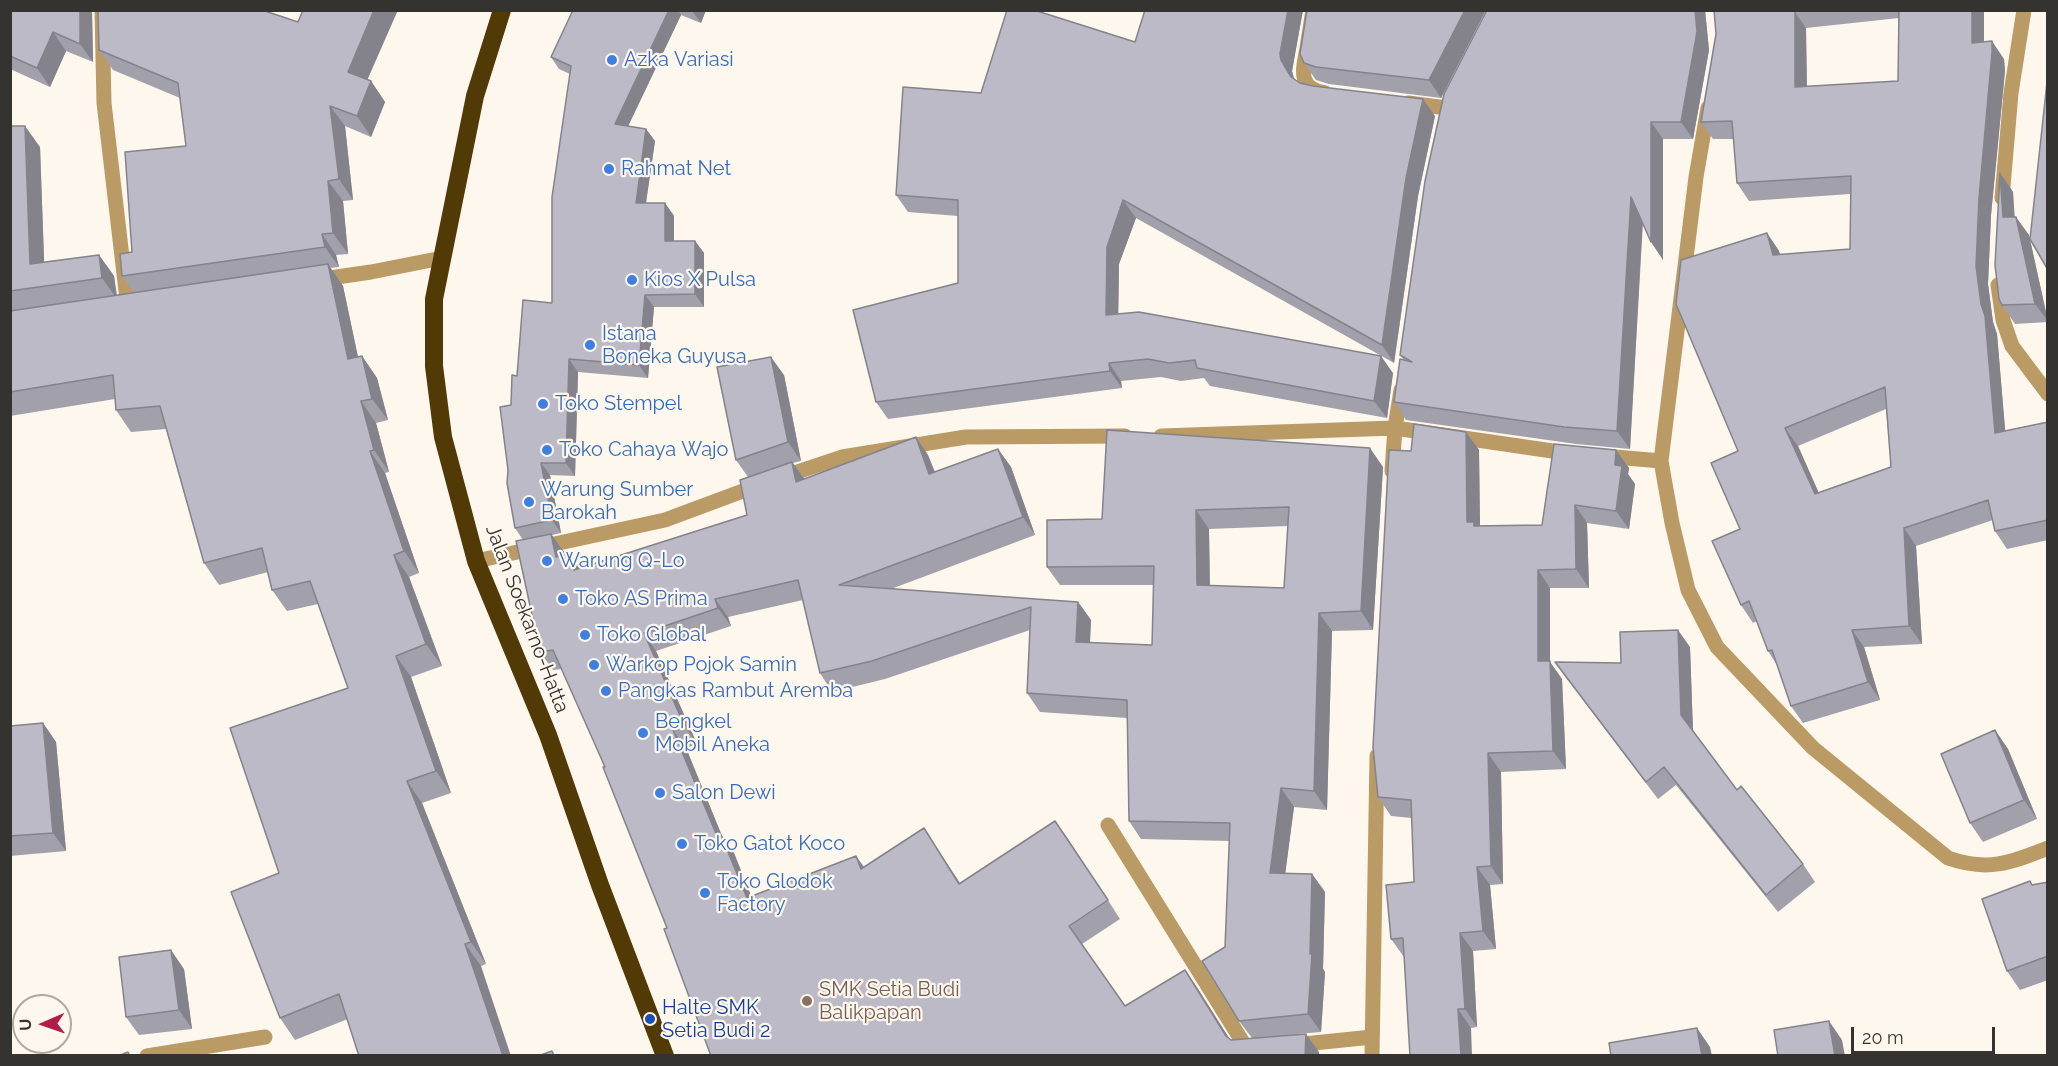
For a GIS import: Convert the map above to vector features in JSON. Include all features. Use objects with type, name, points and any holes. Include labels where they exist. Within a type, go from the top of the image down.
[{"type":"highway","name":"Jalan Soekarno-Hatta","points":[[502,10],[475,96],[434,299],[434,366],[443,437],[476,561],[548,735],[600,885],[665,1056]]},
{"type":"street","points":[[102,10],[104,103],[128,308]]},
{"type":"street","points":[[1313,10],[1302,73],[1309,87],[1317,92],[1338,95]]},
{"type":"street","points":[[2001,216],[2011,93],[2024,10]]},
{"type":"street","points":[[1710,96],[1696,177],[1660,461],[1688,590],[1717,647],[1813,748],[1948,858],[1968,865],[1992,866],[2017,860],[2048,848]]},
{"type":"street","points":[[1392,102],[1448,108]]},
{"type":"street","points":[[303,282],[442,258]]},
{"type":"street","points":[[1998,273],[2003,320],[2012,346],[2048,394]]},
{"type":"street","points":[[1391,488],[1395,429],[1403,370]]},
{"type":"street","points":[[476,561],[665,520],[759,485],[842,458],[966,437],[1141,436],[1395,429],[1575,454],[1660,461]]},
{"type":"street","points":[[1372,1056],[1378,747]]},
{"type":"street","points":[[1108,825],[1248,1052],[1372,1037]]},
{"type":"street","points":[[147,1056],[265,1036]]},
{"type":"building","points":[[10,10],[80,10],[80,44],[53,32],[37,68],[10,56]]},
{"type":"building","points":[[98,10],[262,10],[298,22],[303,10],[374,10],[348,72],[371,81],[357,116],[330,106],[339,179],[328,181],[333,233],[322,234],[325,247],[122,276],[120,254],[132,252],[125,152],[186,146],[178,83],[99,50]]},
{"type":"building","points":[[573,10],[669,10],[615,124],[646,129],[636,203],[665,203],[665,241],[695,241],[695,294],[645,295],[639,365],[569,359],[566,463],[541,463],[552,520],[515,528],[507,483],[508,470],[500,407],[511,405],[512,375],[517,376],[523,300],[552,303],[552,197],[571,66],[551,57]]},
{"type":"building","points":[[1007,10],[1034,10],[1135,42],[1145,10],[1288,10],[1280,54],[1291,77],[1300,83],[1423,99],[1406,178],[1382,345],[1123,200],[1107,247],[1106,315],[1139,312],[1381,356],[1374,401],[1197,368],[1195,360],[1169,363],[1148,359],[1109,363],[1110,371],[876,402],[853,310],[958,283],[958,200],[896,195],[903,87],[981,93]]},
{"type":"building","points":[[1307,10],[1465,10],[1429,80],[1316,67],[1304,63],[1300,54]]},
{"type":"building","points":[[1487,10],[1695,10],[1697,32],[1681,122],[1651,122],[1651,242],[1631,197],[1617,431],[1564,427],[1394,402],[1400,359],[1412,362],[1400,355],[1425,181],[1444,94]]},
{"type":"building","points":[[1714,10],[1795,10],[1795,87],[1898,81],[1899,10],[1972,10],[1972,43],[1992,41],[1979,198],[1976,266],[1981,304],[1985,316],[1995,433],[2048,422],[2048,520],[1995,531],[1988,500],[1904,528],[1909,626],[1852,630],[1868,682],[1791,706],[1772,650],[1768,651],[1749,601],[1741,605],[1712,541],[1740,529],[1711,463],[1738,451],[1676,304],[1681,260],[1767,233],[1773,255],[1850,249],[1851,176],[1737,183],[1732,121],[1701,122],[1716,34]],"holes":[[[1885,387],[1891,467],[1815,494],[1785,428]]]},
{"type":"building","points":[[2048,73],[2048,270],[2030,239]]},
{"type":"building","points":[[10,126],[25,126],[30,264],[99,255],[102,278],[10,291]]},
{"type":"building","points":[[2000,173],[2003,217],[2016,217],[2035,304],[2002,305],[1999,299],[1995,265]]},
{"type":"building","points":[[328,264],[348,359],[362,356],[372,399],[361,401],[374,450],[370,451],[404,551],[394,555],[426,644],[396,656],[436,771],[407,781],[471,942],[465,944],[503,1056],[359,1056],[339,994],[280,1018],[231,892],[279,873],[230,728],[348,688],[310,581],[272,590],[262,548],[204,563],[160,406],[116,410],[113,375],[10,392],[10,311]]},
{"type":"building","points":[[771,357],[788,442],[736,460],[717,367]]},
{"type":"building","points":[[1414,424],[1466,432],[1467,522],[1474,522],[1474,526],[1542,525],[1554,444],[1616,450],[1615,465],[1622,466],[1616,511],[1575,505],[1576,569],[1538,570],[1538,661],[1550,661],[1553,751],[1488,753],[1491,866],[1477,867],[1483,931],[1460,933],[1465,1009],[1458,1009],[1461,1056],[1410,1056],[1403,938],[1391,939],[1386,885],[1414,882],[1411,800],[1378,797],[1373,747],[1389,450],[1411,451]]},
{"type":"building","points":[[1107,430],[1370,448],[1361,611],[1319,613],[1314,791],[1281,788],[1270,873],[1312,874],[1310,954],[1312,954],[1308,1014],[1239,1021],[1202,961],[1225,947],[1230,823],[1129,821],[1127,700],[1027,693],[1031,607],[872,661],[820,673],[798,580],[715,599],[718,608],[644,633],[684,725],[673,730],[717,836],[721,835],[747,898],[856,856],[861,869],[924,828],[959,884],[1055,821],[1108,900],[1069,926],[1125,1006],[1185,970],[1226,1036],[1231,1040],[1306,1034],[1305,1056],[711,1056],[664,929],[667,928],[603,767],[605,767],[553,650],[540,652],[516,541],[551,534],[556,557],[570,554],[574,570],[747,515],[740,480],[792,462],[796,482],[916,437],[929,474],[998,449],[1023,517],[839,585],[1078,602],[1076,642],[1152,645],[1154,566],[1047,567],[1047,520],[1102,519]],"holes":[[[1289,507],[1284,588],[1197,585],[1196,510]]]},
{"type":"building","points":[[1678,630],[1681,715],[1737,790],[1741,786],[1803,864],[1766,895],[1664,767],[1646,782],[1555,662],[1621,663],[1620,632]]},
{"type":"building","points":[[43,723],[53,833],[10,836],[10,726]]},
{"type":"building","points":[[1995,730],[2024,800],[1970,823],[1941,754]]},
{"type":"building","points":[[2030,881],[2032,885],[2048,882],[2048,956],[2007,971],[1982,899]]},
{"type":"building","points":[[171,950],[179,1010],[126,1017],[119,957]]},
{"type":"building","points":[[1829,1021],[1835,1056],[1778,1056],[1774,1030]]},
{"type":"building","points":[[1697,1028],[1702,1056],[1611,1056],[1609,1043]]},
{"type":"building","points":[[552,1051],[554,1056],[538,1056]]},
{"type":"building","points":[[128,1052],[130,1056],[118,1056]]},
{"type":"place","name":"Azka Variasi","points":[[612,60]]},
{"type":"place","name":"Rahmat Net","points":[[609,169]]},
{"type":"place","name":"Kios X Pulsa","points":[[632,280]]},
{"type":"place","name":"Istana Boneka Guyusa","points":[[590,345]]},
{"type":"place","name":"Toko Stempel","points":[[543,404]]},
{"type":"place","name":"Toko Cahaya Wajo","points":[[547,450]]},
{"type":"place","name":"Warung Sumber Barokah","points":[[529,502]]},
{"type":"place","name":"Warung Q-Lo","points":[[547,561]]},
{"type":"place","name":"Toko AS Prima","points":[[563,599]]},
{"type":"place","name":"Toko Global","points":[[585,635]]},
{"type":"place","name":"Warkop Pojok Samin","points":[[594,665]]},
{"type":"place","name":"Pangkas Rambut Aremba","points":[[606,691]]},
{"type":"place","name":"Bengkel Mobil Aneka","points":[[643,733]]},
{"type":"place","name":"Salon Dewi","points":[[660,793]]},
{"type":"place","name":"Toko Gatot Koco","points":[[682,844]]},
{"type":"place","name":"Toko Glodok Factory","points":[[705,893]]},
{"type":"place","name":"SMK Setia Budi Balikpapan","points":[[807,1001]]},
{"type":"place","name":"Halte SMK Setia Budi 2","points":[[650,1019]]}]
